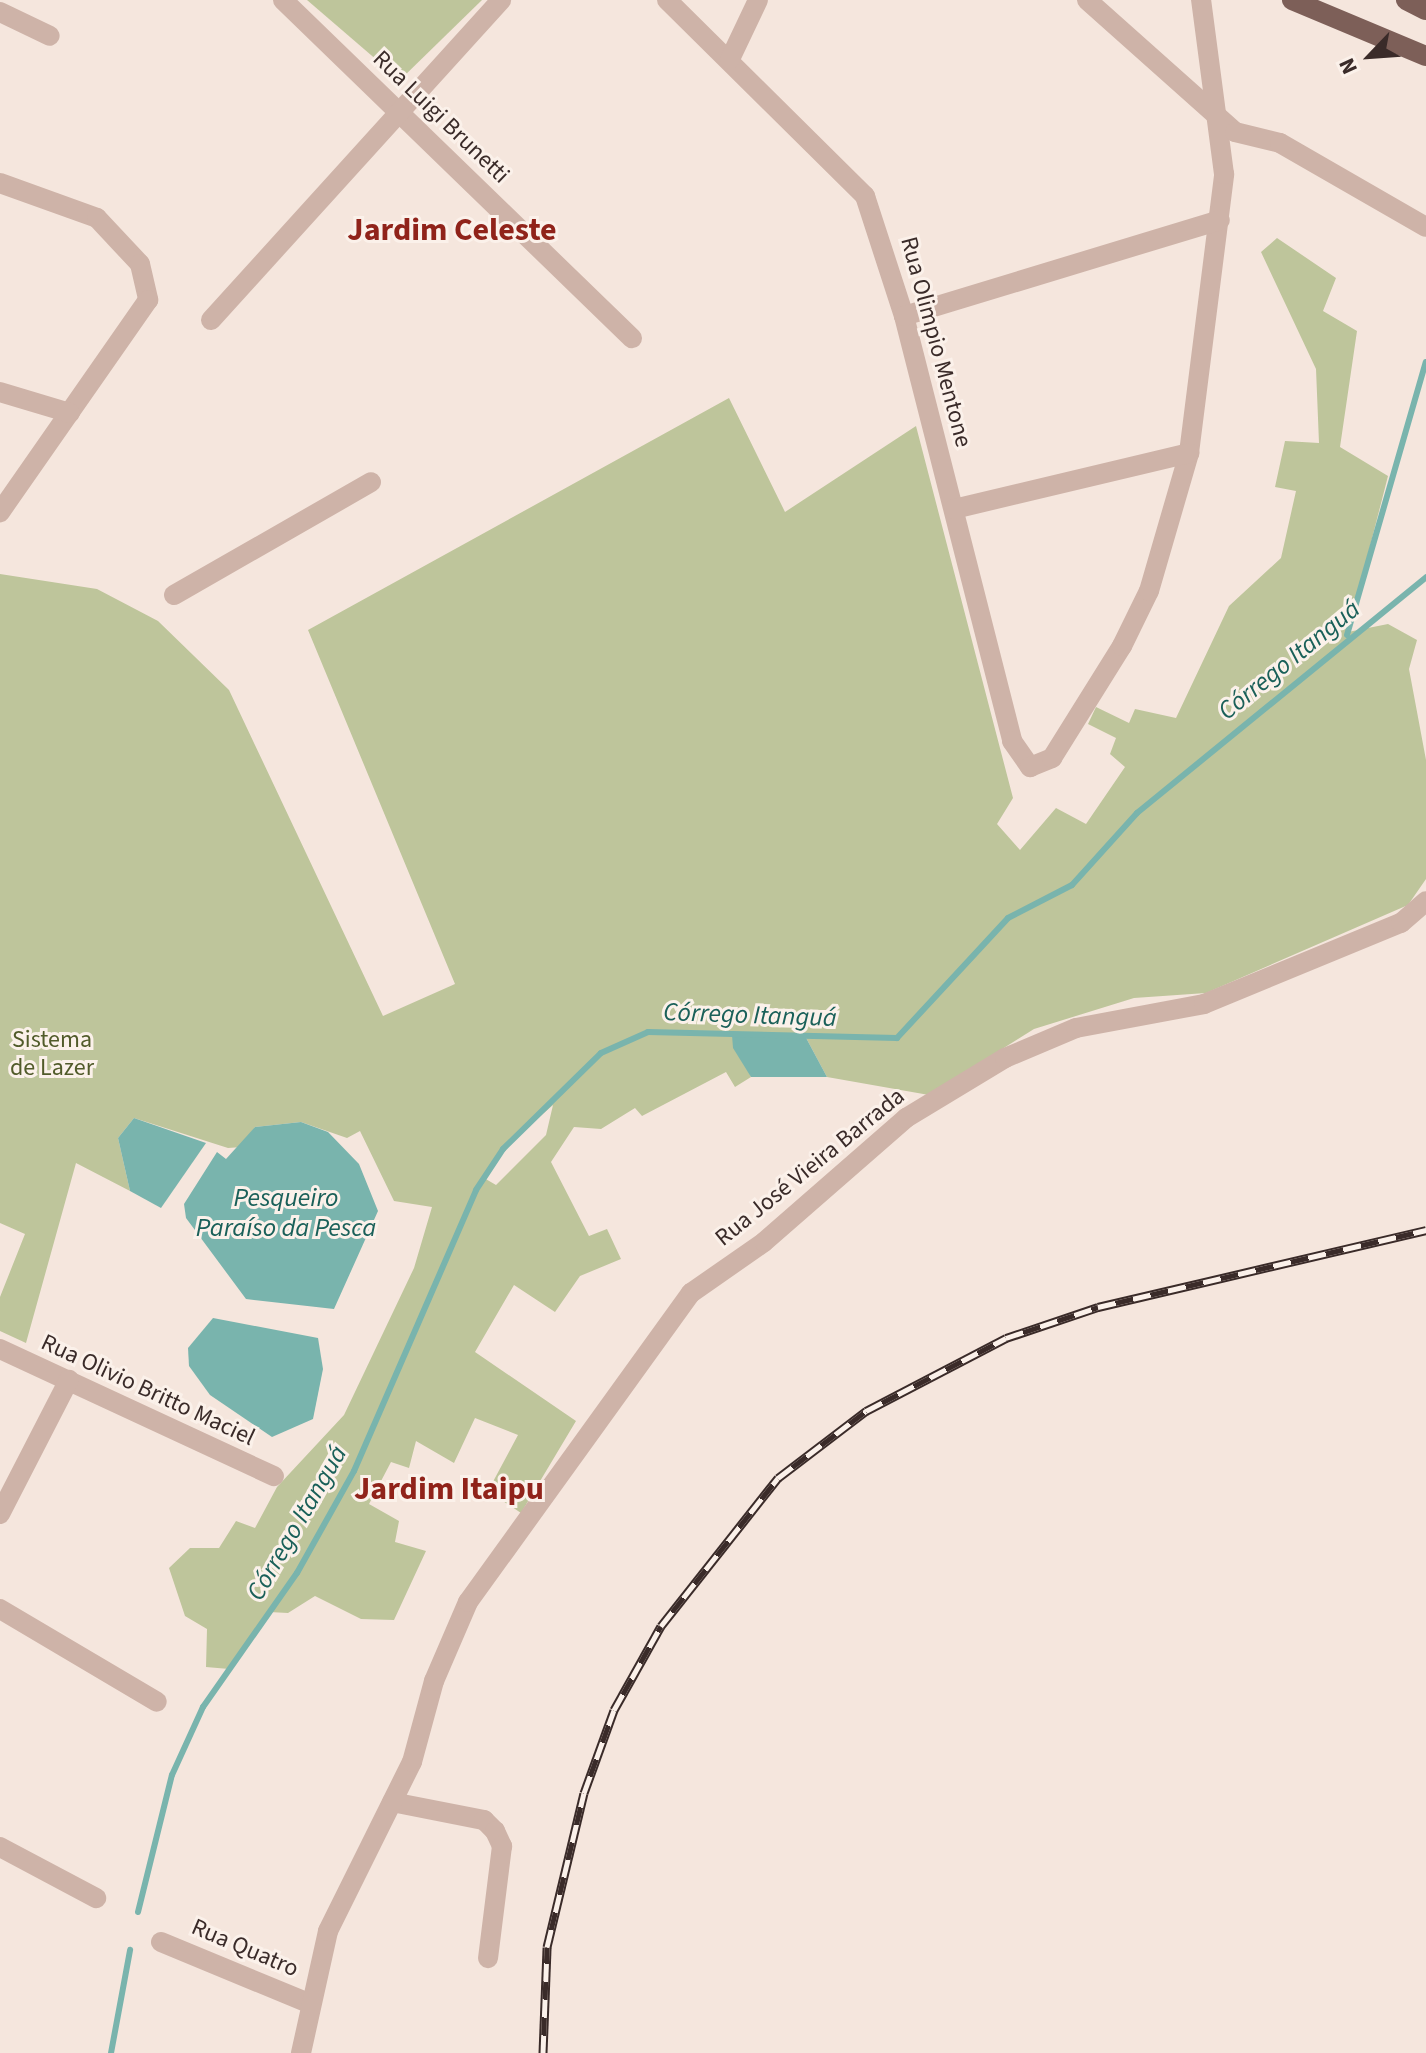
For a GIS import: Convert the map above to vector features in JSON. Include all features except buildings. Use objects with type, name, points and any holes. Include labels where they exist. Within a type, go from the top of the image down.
[{"type":"main road","points":[[1292,0],[1426,56]]},
{"type":"main road","points":[[1406,0],[1426,10]]},
{"type":"street","name":"Rua Luigi Brunetti","points":[[283,0],[632,338]]},
{"type":"street","points":[[211,320],[501,0]]},
{"type":"street","name":"Rua Olimpio Mentone","points":[[667,0],[865,196],[904,316],[1012,741],[1030,767],[1052,758],[1122,646],[1149,591],[1189,453]]},
{"type":"street","points":[[730,59],[758,0]]},
{"type":"street","points":[[1087,0],[1235,132],[1280,143],[1426,227]]},
{"type":"street","points":[[954,509],[1189,453],[1220,220],[1222,147],[1212,110],[1201,0]]},
{"type":"street","points":[[0,12],[50,36]]},
{"type":"street","points":[[0,183],[97,218],[140,264],[148,300],[0,512]]},
{"type":"street","points":[[904,316],[1220,220]]},
{"type":"street","points":[[0,392],[70,413]]},
{"type":"street","points":[[174,595],[371,482]]},
{"type":"street","name":"Rua José Vieira Barrada","points":[[301,2053],[308,2003],[328,1931],[412,1762],[434,1681],[468,1602],[691,1293],[764,1242],[906,1118],[1005,1058],[1076,1028],[1204,1004],[1401,923],[1426,901]]},
{"type":"street","name":"Rua Olivio Britto Maciel","points":[[0,1349],[274,1476]]},
{"type":"street","points":[[0,1514],[69,1380]]},
{"type":"street","points":[[0,1609],[157,1702]]},
{"type":"street","points":[[392,1802],[484,1820],[495,1831],[502,1846],[488,1958]]},
{"type":"street","points":[[0,1847],[96,1898]]},
{"type":"street","name":"Rua Quatro","points":[[161,1942],[308,2003]]},
{"type":"green space","points":[[307,0],[482,0],[400,80]]},
{"type":"green space","name":"Sistema de Lazer","points":[[1277,238],[1336,278],[1323,311],[1357,331],[1340,447],[1388,476],[1348,632],[1388,624],[1417,640],[1409,669],[1426,760],[1426,879],[1408,905],[1206,993],[1134,998],[1034,1029],[929,1095],[827,1077],[804,1034],[733,1035],[751,1077],[735,1087],[726,1072],[642,1116],[635,1108],[601,1129],[574,1127],[551,1162],[589,1236],[607,1229],[621,1259],[580,1276],[555,1312],[514,1285],[475,1352],[576,1421],[521,1513],[488,1491],[518,1435],[475,1418],[454,1463],[416,1441],[409,1468],[391,1462],[369,1504],[399,1521],[395,1542],[426,1551],[394,1620],[361,1619],[315,1596],[288,1613],[269,1612],[229,1669],[206,1667],[207,1629],[185,1616],[169,1568],[190,1548],[219,1548],[236,1521],[255,1528],[277,1487],[344,1415],[414,1268],[432,1207],[394,1201],[360,1131],[347,1138],[301,1122],[255,1127],[242,1147],[228,1148],[134,1118],[118,1138],[130,1191],[76,1163],[26,1343],[0,1331],[0,1297],[25,1234],[0,1223],[0,574],[97,589],[158,621],[229,690],[383,1016],[455,984],[308,630],[729,398],[785,512],[916,426],[1013,798],[997,824],[1020,850],[1056,808],[1086,824],[1125,767],[1110,754],[1116,738],[1088,724],[1096,707],[1129,723],[1135,709],[1176,718],[1229,606],[1281,558],[1296,491],[1275,487],[1285,441],[1319,443],[1316,369],[1261,252]],"holes":[[[553,1105],[546,1135],[496,1185],[484,1178],[503,1149]]]},
{"type":"water","points":[[804,1034],[827,1077],[751,1077],[733,1048],[732,1035]]},
{"type":"water","points":[[134,1118],[206,1143],[161,1208],[130,1191],[118,1138]]},
{"type":"water","name":"Pesqueiro Paraíso da Pesca","points":[[301,1122],[328,1132],[359,1164],[378,1211],[334,1309],[246,1299],[186,1218],[184,1204],[217,1152],[226,1159],[255,1127]]},
{"type":"water","points":[[213,1318],[318,1338],[323,1369],[313,1419],[272,1437],[210,1395],[189,1366],[188,1348]]},
{"type":"waterway","points":[[1347,635],[1426,362]]},
{"type":"waterway","name":"Córrego Itanguá","points":[[138,1912],[172,1775],[203,1707],[297,1573],[354,1471],[476,1190],[503,1149],[601,1053],[648,1032],[897,1038],[1008,918],[1072,885],[1137,813],[1426,577]]},
{"type":"waterway","name":"Córrego Itanguá","points":[[111,2053],[130,1950]]},
{"type":"railway","points":[[543,2053],[547,1947],[584,1793],[614,1710],[661,1626],[778,1478],[866,1411],[1006,1338],[1098,1307],[1426,1230]]},
{"type":"district","name":"Jardim Celeste","points":[[452,230]]},
{"type":"district","name":"Jardim Itaipu","points":[[449,1489]]}]
